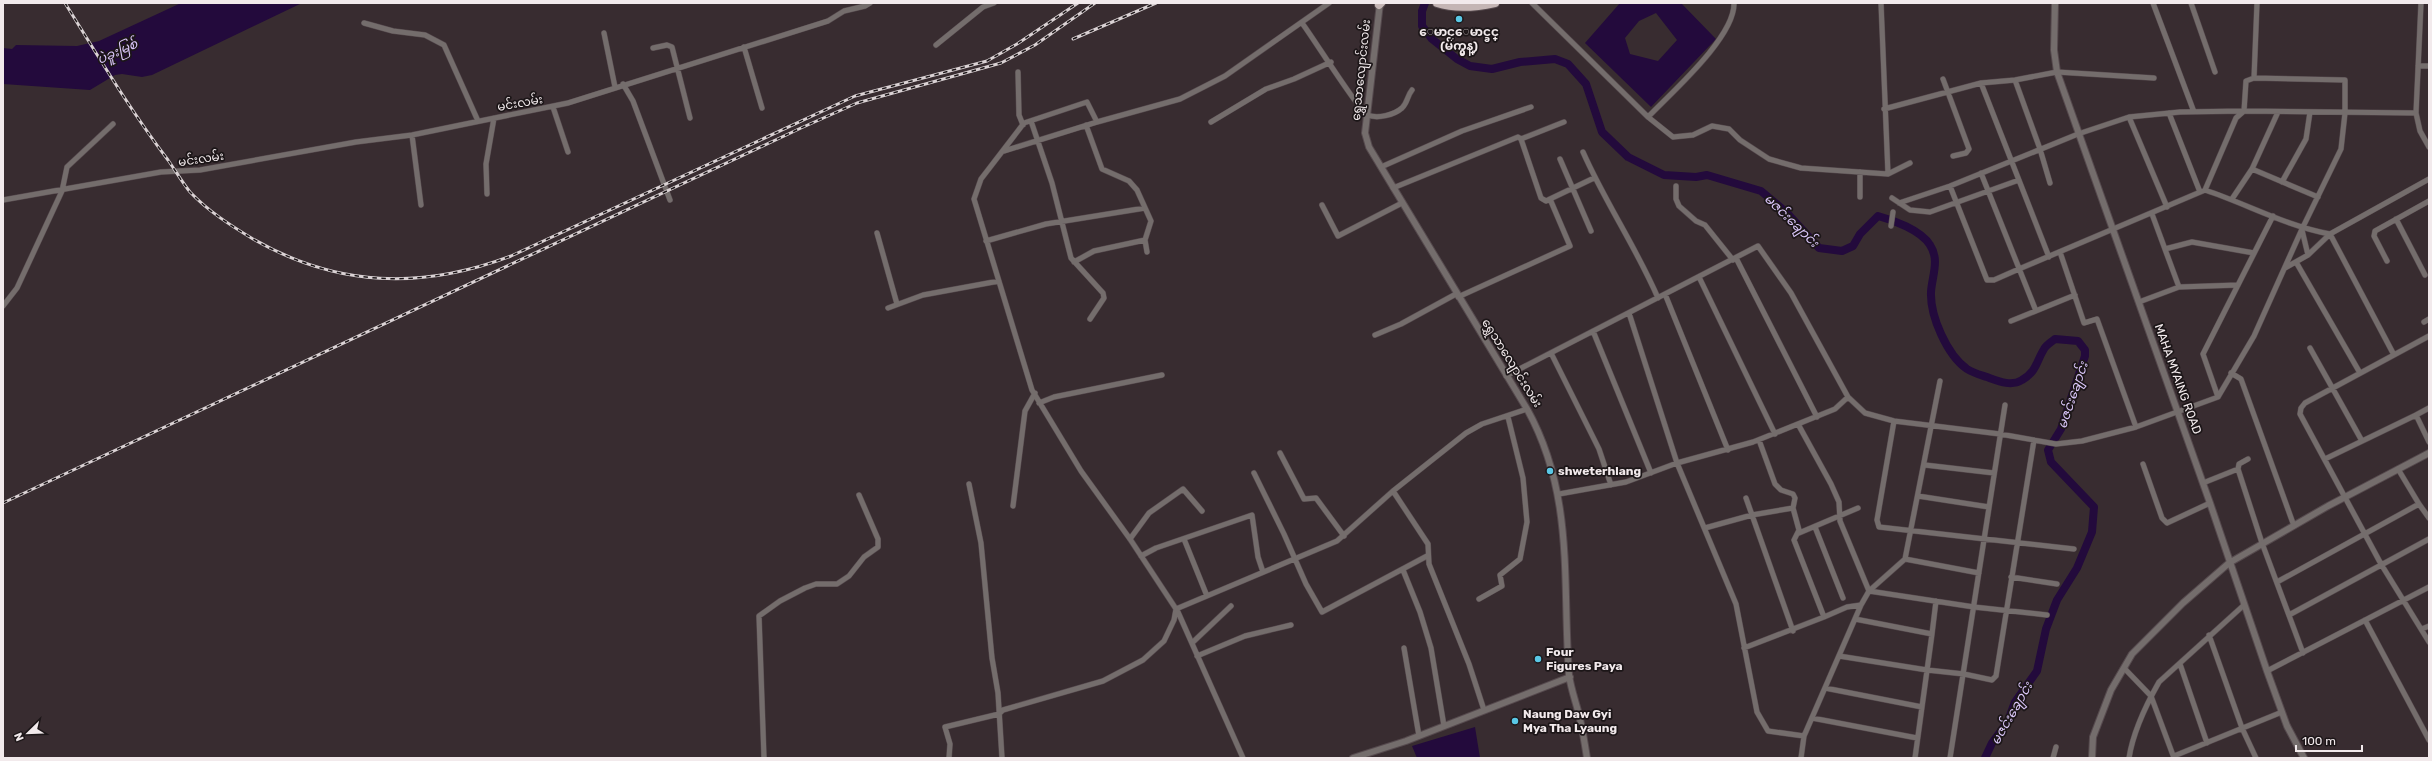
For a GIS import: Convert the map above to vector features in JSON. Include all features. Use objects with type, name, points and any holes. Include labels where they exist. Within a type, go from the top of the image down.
[{"type":"highway","points":[[1439,4],[1481,6],[1495,3]]},
{"type":"street","name":"မင်းလမ်း","points":[[3,200],[161,172],[200,170],[356,142],[412,135],[554,107],[623,84],[828,21],[844,11],[865,6],[870,3]]},
{"type":"street","points":[[936,45],[983,7],[994,3]]},
{"type":"street","points":[[1004,151],[1086,125],[1180,99],[1225,76],[1330,3]]},
{"type":"street","points":[[1532,3],[1648,117],[1673,137],[1693,135],[1712,126],[1729,129],[1740,140],[1769,159],[1801,168],[1888,174],[1910,162]]},
{"type":"street","points":[[1648,117],[1708,55],[1726,30],[1735,10],[1734,3]]},
{"type":"street","points":[[1882,3],[1884,109],[1888,174]]},
{"type":"street","name":"MAHA MYAING ROAD","points":[[2055,3],[2054,50],[2056,72],[2203,483],[2267,671],[2282,712],[2304,758]]},
{"type":"street","points":[[2153,3],[2194,112]]},
{"type":"street","points":[[2191,3],[2215,72]]},
{"type":"street","points":[[2254,78],[2257,3]]},
{"type":"street","points":[[2421,3],[2416,113],[2420,131],[2429,146]]},
{"type":"street","name":"ရွှေသာလျောင်းလမ်း","points":[[1380,4],[1365,134],[1369,147],[1527,409],[1545,445],[1559,494],[1564,532],[1570,677],[1587,758]]},
{"type":"street","points":[[364,23],[393,30],[426,35],[444,45],[478,121]]},
{"type":"street","points":[[1302,23],[1331,62],[1356,105],[1368,115],[1385,116],[1401,109],[1407,102],[1407,96],[1412,90]]},
{"type":"street","points":[[604,33],[615,87]]},
{"type":"street","points":[[653,48],[670,45],[690,118]]},
{"type":"street","points":[[744,47],[762,108]]},
{"type":"street","points":[[1211,122],[1266,89],[1294,79],[1331,62]]},
{"type":"street","points":[[2418,66],[2429,66]]},
{"type":"street","points":[[1018,72],[1019,115],[1023,125]]},
{"type":"street","points":[[1884,109],[1981,83],[2015,80],[2056,72],[2154,78]]},
{"type":"street","points":[[1506,376],[1758,246],[1790,292],[1848,397],[1865,413],[1894,421],[2000,434],[2056,444],[2082,441],[2136,426],[2218,397],[2254,336],[2302,229],[2341,149],[2345,113],[2346,83],[2342,78],[2249,79],[2244,85],[2244,111],[2236,118],[2202,191]]},
{"type":"street","points":[[1942,80],[1948,92],[1968,149],[1966,153],[1953,156]]},
{"type":"street","points":[[2015,80],[2040,149],[2050,183]]},
{"type":"street","points":[[1981,83],[2049,257]]},
{"type":"street","points":[[623,84],[633,102],[670,200]]},
{"type":"street","points":[[1098,122],[1087,102],[1023,125],[981,179],[974,199],[1034,393],[1081,471],[1130,539],[1176,609],[1243,758]]},
{"type":"street","points":[[554,107],[568,152]]},
{"type":"street","points":[[1381,167],[1462,132],[1531,108]]},
{"type":"street","points":[[1899,203],[1950,186],[1981,172],[2078,134],[2129,116],[2169,113],[2244,111],[2416,113]]},
{"type":"street","points":[[2232,199],[2252,169],[2278,112]]},
{"type":"street","points":[[2282,182],[2306,139],[2310,112]]},
{"type":"street","points":[[2169,113],[2202,191]]},
{"type":"street","points":[[2129,116],[2167,207]]},
{"type":"street","points":[[487,194],[486,164],[494,118]]},
{"type":"street","points":[[1031,121],[1052,183],[1067,249],[1074,262],[1103,293],[1104,298],[1090,319]]},
{"type":"street","points":[[1393,188],[1486,149],[1518,137],[1520,139],[1564,122]]},
{"type":"street","points":[[3,306],[17,288],[62,190],[68,167],[113,124]]},
{"type":"street","points":[[1086,125],[1102,169],[1129,181],[1137,190],[1151,221],[1145,240],[1147,252]]},
{"type":"street","points":[[412,135],[421,205]]},
{"type":"street","points":[[1520,139],[1541,198],[1546,201],[1594,178]]},
{"type":"street","points":[[1583,152],[1594,178],[1618,224],[1645,268],[1658,298]]},
{"type":"street","points":[[1560,159],[1591,231]]},
{"type":"street","points":[[2252,169],[2318,197]]},
{"type":"street","points":[[1860,172],[1860,197]]},
{"type":"street","points":[[1981,172],[2036,311]]},
{"type":"street","points":[[2285,268],[2308,255],[2330,234],[2429,179]]},
{"type":"street","points":[[1892,198],[1910,210],[1930,212],[2019,180]]},
{"type":"street","points":[[1676,186],[1676,199],[1679,206],[1696,221],[1705,225],[1734,259],[1817,417]]},
{"type":"street","points":[[1950,186],[1987,280],[1994,280],[2019,270],[2152,214],[2202,191],[2232,199],[2302,229],[2330,234]]},
{"type":"street","points":[[1375,335],[1401,324],[1457,295],[1568,248],[1570,246],[1550,199]]},
{"type":"street","points":[[2387,261],[2374,233],[2429,200]]},
{"type":"street","points":[[1322,205],[1338,236],[1402,203]]},
{"type":"street","points":[[986,241],[1061,221],[1145,208]]},
{"type":"street","points":[[1891,226],[1893,212]]},
{"type":"street","points":[[2152,214],[2179,287]]},
{"type":"street","points":[[2218,397],[2203,354],[2273,216]]},
{"type":"street","points":[[2396,219],[2426,275]]},
{"type":"street","points":[[2302,229],[2308,255]]},
{"type":"street","points":[[877,233],[897,304]]},
{"type":"street","points":[[2330,234],[2394,355]]},
{"type":"street","points":[[1074,262],[1094,251],[1145,240]]},
{"type":"street","points":[[2165,249],[2192,242],[2254,253]]},
{"type":"street","points":[[2060,252],[2084,323],[2097,318],[2136,426]]},
{"type":"street","points":[[2296,262],[2360,374]]},
{"type":"street","points":[[1699,277],[1776,434]]},
{"type":"street","points":[[888,308],[947,289],[999,281]]},
{"type":"street","points":[[2139,302],[2179,287],[2238,285]]},
{"type":"street","points":[[1665,294],[1728,450]]},
{"type":"street","points":[[2011,321],[2075,295]]},
{"type":"street","points":[[1629,313],[1677,463],[1736,604],[1757,712],[1768,731],[1804,736]]},
{"type":"street","points":[[1593,331],[1651,473]]},
{"type":"street","points":[[2429,336],[2305,403],[2301,408],[2300,414],[2381,564],[2429,642]]},
{"type":"street","points":[[2310,348],[2362,441]]},
{"type":"street","points":[[1551,353],[1599,449],[1611,485]]},
{"type":"street","points":[[2232,373],[2241,378],[2294,526]]},
{"type":"street","points":[[1040,403],[1054,397],[1162,375]]},
{"type":"street","points":[[1801,758],[1804,736],[1861,605],[1870,592],[1905,559],[1933,426],[1940,381]]},
{"type":"street","points":[[1013,506],[1025,411],[1034,393]]},
{"type":"street","points":[[1559,494],[1611,485],[1651,473],[1677,463],[1760,440],[1835,409],[1848,397]]},
{"type":"street","points":[[1950,758],[2005,405]]},
{"type":"street","points":[[2325,459],[2429,408]]},
{"type":"street","points":[[1176,609],[1337,541],[1393,491],[1466,433],[1482,424],[1508,417],[1527,409]]},
{"type":"street","points":[[2416,415],[2429,442]]},
{"type":"street","points":[[1479,599],[1502,586],[1500,575],[1520,559],[1523,547],[1527,503],[1523,478],[1508,417]]},
{"type":"street","points":[[1894,421],[1877,524],[1884,528],[1911,530],[2016,544],[2074,549]]},
{"type":"street","points":[[1798,424],[1831,484],[1839,502],[1840,517],[1870,592]]},
{"type":"street","points":[[1760,440],[1775,484],[1781,490],[1793,494],[1795,498],[1793,508],[1799,533]]},
{"type":"street","points":[[1839,656],[1927,670],[1964,674],[1992,680],[1996,676],[2016,544],[2035,440]]},
{"type":"street","points":[[1280,453],[1304,499],[1316,498],[1344,536]]},
{"type":"street","points":[[2092,758],[2093,737],[2102,710],[2124,668],[2146,638],[2183,602],[2229,563],[2262,543],[2344,497],[2429,453]]},
{"type":"street","points":[[2203,483],[2238,468],[2239,464],[2248,459]]},
{"type":"street","points":[[2143,464],[2162,518],[2166,523],[2210,503]]},
{"type":"street","points":[[1925,465],[1994,473]]},
{"type":"street","points":[[2238,468],[2262,543],[2304,652]]},
{"type":"street","points":[[2398,469],[2429,518]]},
{"type":"street","points":[[1254,473],[1296,559],[1306,584],[1322,612],[1427,556]]},
{"type":"street","points":[[969,484],[980,543],[999,714],[1002,758]]},
{"type":"street","points":[[1130,539],[1149,513],[1182,489],[1202,511]]},
{"type":"street","points":[[1393,491],[1428,544],[1427,556],[1469,664],[1484,710]]},
{"type":"street","points":[[764,758],[760,616],[780,601],[804,588],[816,584],[837,584],[849,576],[864,557],[878,547],[878,539],[859,495]]},
{"type":"street","points":[[1918,496],[1989,507]]},
{"type":"street","points":[[1746,498],[1793,630]]},
{"type":"street","points":[[2276,582],[2419,504]]},
{"type":"street","points":[[1705,528],[1752,515],[1793,508]]},
{"type":"street","points":[[1824,617],[1794,540],[1799,533],[1840,517],[1858,508]]},
{"type":"street","points":[[1141,556],[1252,515],[1258,557],[1263,572]]},
{"type":"street","points":[[1815,527],[1842,598]]},
{"type":"street","points":[[1184,539],[1207,596]]},
{"type":"street","points":[[2289,615],[2429,539]]},
{"type":"street","points":[[1905,559],[1979,573]]},
{"type":"street","points":[[1403,570],[1420,612],[1430,648],[1444,726]]},
{"type":"street","points":[[2011,577],[2057,584]]},
{"type":"street","points":[[2267,671],[2429,587]]},
{"type":"street","points":[[1870,592],[1974,607],[2047,615]]},
{"type":"street","points":[[1915,758],[1936,601]]},
{"type":"street","points":[[2129,758],[2131,744],[2151,696],[2159,682],[2244,604]]},
{"type":"street","points":[[1744,648],[1793,630],[1847,607],[1861,605]]},
{"type":"street","points":[[1192,643],[1231,606]]},
{"type":"street","points":[[949,758],[950,744],[945,728],[999,714],[1003,710],[1103,681],[1143,660],[1164,642],[1174,620],[1176,609]]},
{"type":"street","points":[[1855,619],[1932,634]]},
{"type":"street","points":[[2365,620],[2429,740]]},
{"type":"street","points":[[1197,656],[1245,636],[1291,625]]},
{"type":"street","points":[[2422,629],[2429,626]]},
{"type":"street","points":[[2209,635],[2242,728],[2256,758]]},
{"type":"street","points":[[1404,648],[1419,736]]},
{"type":"street","points":[[2180,664],[2207,743]]},
{"type":"street","points":[[2124,668],[2151,696],[2174,757],[2282,712]]},
{"type":"street","points":[[1353,758],[1419,736],[1570,677]]},
{"type":"street","points":[[1825,688],[1922,707]]},
{"type":"street","points":[[1812,718],[1917,738]]},
{"type":"street","points":[[2053,758],[2056,747]]},
{"type":"water","name":"ပဲခူးမြစ်","points":[[181,3],[302,3],[152,75],[142,77],[122,74],[115,75],[90,90],[3,84],[3,48],[12,49],[16,45],[77,46],[99,41]]},
{"type":"water","points":[[1620,3],[1681,3],[1716,39],[1651,107],[1585,43]],"holes":[[[1656,13],[1677,40],[1658,61],[1630,54],[1625,38],[1639,21]]]},
{"type":"water","points":[[1475,727],[1480,758],[1417,758],[1412,746]]},
{"type":"waterway","name":"မဇင်းချောင်း","points":[[1425,3],[1422,11],[1422,26],[1432,39],[1457,59],[1470,66],[1492,69],[1520,62],[1555,59],[1568,64],[1586,84],[1602,132],[1628,157],[1664,175],[1696,177],[1707,175],[1761,191],[1786,212],[1819,248],[1842,251],[1853,246],[1860,234],[1878,216],[1914,230],[1926,240],[1935,256],[1931,302],[1941,334],[1953,354],[1967,369],[2000,382],[2013,383],[2022,380],[2031,373],[2045,348],[2055,339],[2078,341],[2085,350],[2085,356],[2061,429],[2048,450],[2051,462],[2094,507],[2092,532],[2077,568],[2057,600],[2046,629],[2037,671],[2015,702],[2008,721],[1992,743],[1985,758]]},
{"type":"railway","points":[[65,3],[141,122],[190,192],[204,205],[244,234],[285,255],[316,267],[348,274],[380,278],[412,278],[445,274],[478,267],[511,256],[855,96],[987,61],[1017,44],[1078,3]]},
{"type":"railway","points":[[3,503],[857,103],[1001,63],[1035,45],[1095,3]]},
{"type":"railway","points":[[1073,39],[1156,3]]},
{"type":"place","name":"ေမာင္ေမာင္ခင္ (မ်က္မွန္)","points":[[1459,19]]},
{"type":"place","name":"shweterhlang","points":[[1550,471]]},
{"type":"place","name":"Four Figures Paya","points":[[1538,659]]},
{"type":"place","name":"Naung Daw Gyi Mya Tha Lyaung","points":[[1515,721]]}]
